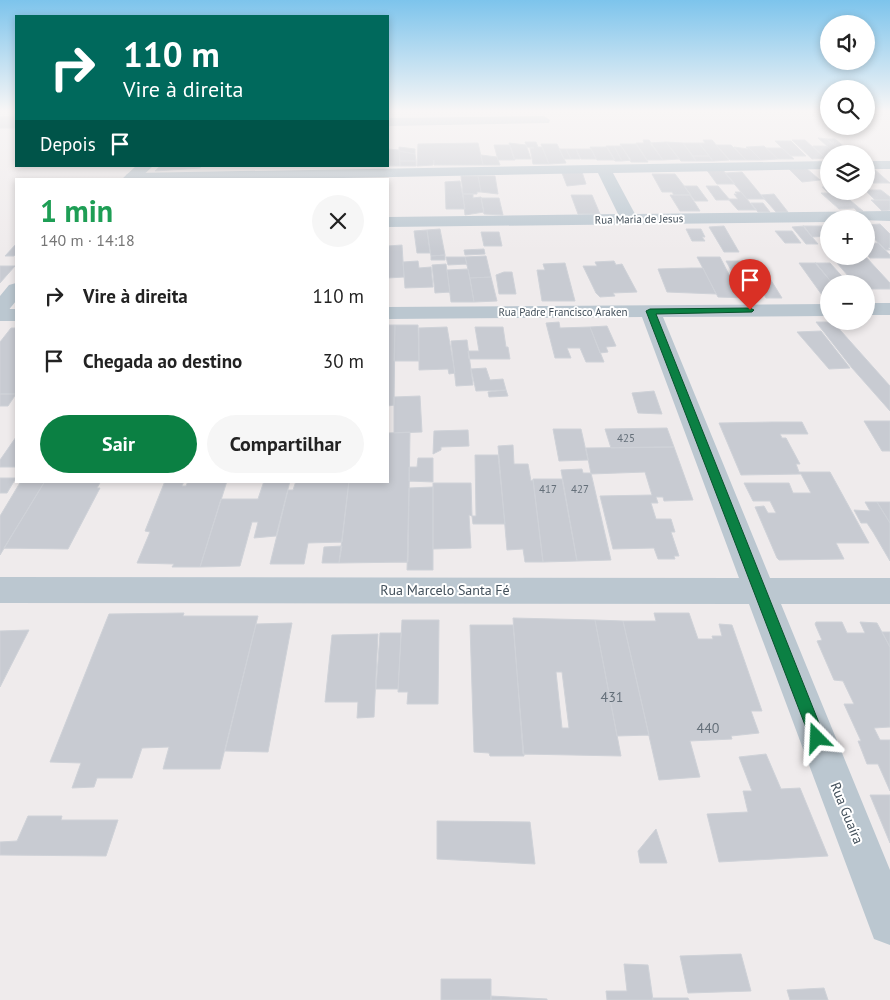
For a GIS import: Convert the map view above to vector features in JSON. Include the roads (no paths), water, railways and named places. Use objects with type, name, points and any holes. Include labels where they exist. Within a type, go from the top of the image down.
[{"type":"street","points":[[131,178],[820,165]]},
{"type":"street","points":[[875,165],[890,165]]},
{"type":"street","points":[[131,178],[145,167]]},
{"type":"street","points":[[603,168],[629,219]]},
{"type":"street","name":"Rua Maria de Jesus","points":[[389,222],[890,216]]},
{"type":"street","points":[[0,308],[15,290]]},
{"type":"street","points":[[875,310],[890,309]]},
{"type":"street","name":"Rua Padre Francisco Araken","points":[[389,313],[820,310]]},
{"type":"street","name":"Rua Guaíra","points":[[650,311],[890,923]]},
{"type":"street","points":[[0,315],[15,315]]},
{"type":"street","name":"Rua Marcelo Santa Fé","points":[[0,590],[890,591]]}]
